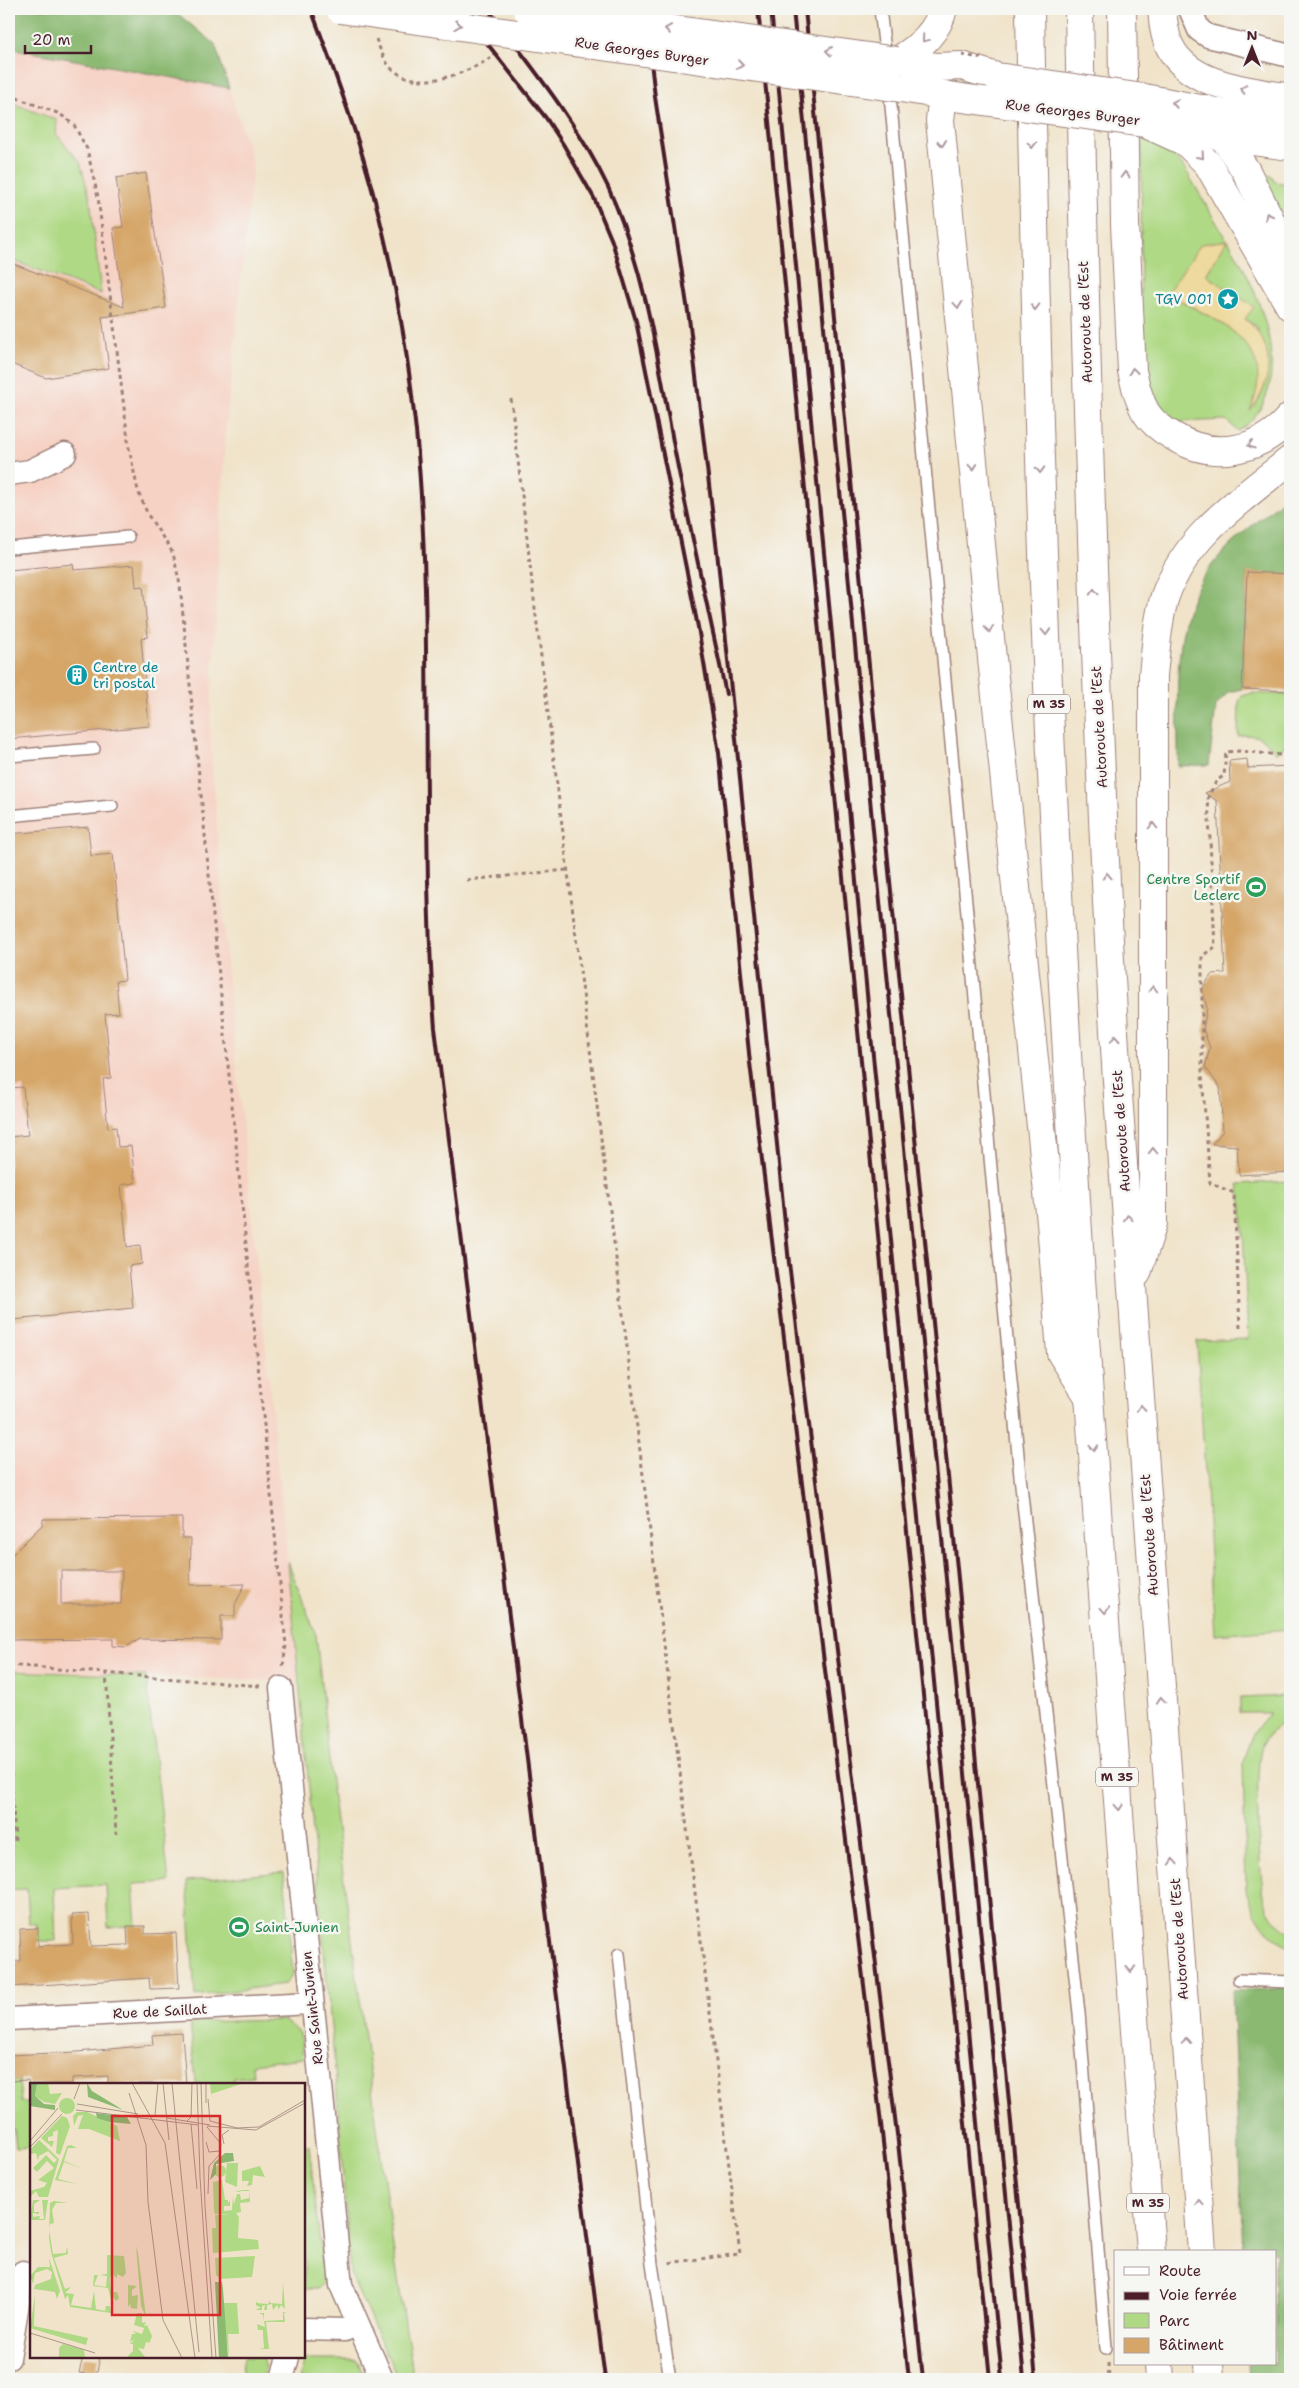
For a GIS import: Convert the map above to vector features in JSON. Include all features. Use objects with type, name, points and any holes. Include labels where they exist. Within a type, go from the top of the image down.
[{"type":"main road","name":"Rue Georges Burger","points":[[340,9],[893,74]]},
{"type":"main road","points":[[893,74],[923,43],[940,21],[943,9]]},
{"type":"main road","name":"M 35","points":[[1030,9],[1035,334],[1050,732],[1069,1080],[1090,1399],[1151,2250]]},
{"type":"main road","name":"Autoroute de l’Est","points":[[1079,9],[1084,316],[1099,726],[1117,1081],[1202,2250]]},
{"type":"main road","points":[[1122,9],[1126,224],[1132,371],[1136,390],[1146,412],[1158,427],[1198,448],[1238,449],[1260,442],[1278,431],[1290,417]]},
{"type":"main road","points":[[1162,9],[1164,29],[1170,47],[1179,60],[1195,74],[1215,82],[1290,98]]},
{"type":"main road","name":"Rue Georges Burger","points":[[526,19],[957,85],[1144,110],[1205,109],[1251,119],[1290,123]]},
{"type":"main road","name":"Rue Georges Burger","points":[[957,85],[996,77],[1144,110],[1156,119],[1223,137],[1290,146]]},
{"type":"main road","points":[[957,85],[940,120],[991,648],[1051,1222],[1060,1353],[1090,1399]]},
{"type":"main road","points":[[1205,109],[1246,171],[1290,260]]},
{"type":"main road","points":[[1144,110],[1186,142],[1208,164],[1290,306]]},
{"type":"main road","points":[[1133,1284],[1153,1223],[1153,675],[1158,630],[1165,597],[1176,570],[1194,542],[1219,517],[1290,460]]},
{"type":"main road","points":[[1153,768],[1170,654],[1181,604],[1196,573],[1222,538],[1290,477]]},
{"type":"main road","points":[[1159,2366],[1160,2379]]},
{"type":"main road","points":[[1209,2366],[1210,2379]]},
{"type":"street","points":[[1190,9],[1199,30],[1208,36],[1290,56]]},
{"type":"street","points":[[9,474],[30,470],[65,454]]},
{"type":"street","name":"Rue Saint-Junien","points":[[281,1688],[311,2003],[341,2285],[356,2324],[382,2379]]},
{"type":"street","name":"Rue de Saillat","points":[[9,2019],[311,2003]]},
{"type":"street","points":[[9,2358],[21,2271]]},
{"type":"street","points":[[305,2329],[345,2330],[356,2324]]},
{"type":"street","points":[[282,2379],[288,2358]]},
{"type":"lane","points":[[526,19],[545,9]]},
{"type":"lane","points":[[880,9],[893,74],[1020,1476],[1078,2013],[1106,2348]]},
{"type":"lane","points":[[9,548],[128,536]]},
{"type":"lane","points":[[9,756],[94,749]]},
{"type":"lane","points":[[9,816],[112,806]]},
{"type":"lane","points":[[619,1954],[652,2264],[670,2379]]},
{"type":"lane","points":[[1238,1980],[1290,1982]]},
{"type":"path","points":[[375,36],[392,69],[411,79],[443,77],[476,66]]},
{"type":"path","points":[[9,95],[60,114],[74,125],[87,149],[98,197],[129,448],[138,491],[148,515],[173,553],[180,585],[286,1645],[281,1688],[9,1665]]},
{"type":"path","points":[[511,399],[567,870],[740,2254],[652,2264]]},
{"type":"path","points":[[1240,1328],[1234,1193],[1210,1183],[1202,1074],[1202,956],[1215,946],[1208,796],[1217,780],[1224,776],[1226,752],[1240,751],[1290,756]]},
{"type":"path","points":[[467,880],[567,870]]},
{"type":"path","points":[[106,1672],[116,1834]]},
{"type":"path","points":[[9,1741],[15,1841]]},
{"type":"shaded area","points":[[9,9],[172,9],[215,44],[253,163],[225,436],[210,728],[228,984],[300,1682],[9,1671]]},
{"type":"green space","points":[[9,9],[174,11],[215,44],[229,88],[9,48]]},
{"type":"green space","points":[[9,102],[57,120],[56,134],[80,162],[90,198],[101,294],[9,259]]},
{"type":"green space","points":[[1142,139],[1155,143],[1166,150],[1185,169],[1243,266],[1254,291],[1264,317],[1270,344],[1271,369],[1267,393],[1257,414],[1238,431],[1226,420],[1177,422],[1153,394],[1146,374],[1140,338]],"holes":[[[1226,241],[1206,275],[1245,319],[1257,327],[1266,370],[1263,390],[1251,409],[1258,385],[1257,366],[1250,350],[1238,336],[1223,324],[1167,293]]]},
{"type":"green space","points":[[1258,175],[1271,176],[1275,182],[1290,184],[1290,237]]},
{"type":"green space","points":[[1290,494],[1290,574],[1247,573],[1242,689],[1228,692],[1216,706],[1209,765],[1178,766],[1178,670],[1185,622],[1192,600],[1202,579],[1220,555]]},
{"type":"green space","points":[[1252,693],[1290,695],[1290,739],[1280,751],[1275,752],[1268,743],[1255,736],[1238,736],[1239,701],[1242,696]]},
{"type":"green space","points":[[1290,1181],[1290,1629],[1215,1635],[1197,1341],[1248,1339],[1242,1208],[1238,1184]]},
{"type":"green space","points":[[288,1562],[316,1635],[333,1799],[394,2254],[412,2366],[412,2379],[398,2379],[350,2274],[336,2080]]},
{"type":"green space","points":[[9,1671],[146,1676],[169,1882],[133,1884],[136,1926],[108,1927],[106,1885],[54,1888],[56,1941],[38,1941],[37,1924],[29,1924],[27,1889],[9,1890]]},
{"type":"green space","points":[[1290,1696],[1290,1801],[1287,1719],[1263,1743],[1258,1772],[1258,1795],[1259,1846],[1265,1901],[1274,1920],[1290,1933],[1290,1948],[1267,1931],[1257,1916],[1246,1890],[1243,1763],[1252,1736],[1270,1713],[1240,1713],[1240,1698]]},
{"type":"green space","name":"Saint-Junien","points":[[284,1872],[293,1974],[285,1984],[195,1996],[187,1881]]},
{"type":"green space","points":[[1290,1988],[1290,2379],[1249,2379],[1248,2366],[1276,2366],[1276,2250],[1243,2250],[1232,1991]]},
{"type":"green space","points":[[283,2020],[300,2033],[303,2058],[252,2064],[253,2076],[234,2078],[234,2083],[196,2083],[190,2022]]},
{"type":"green space","points":[[11,2080],[19,2080],[21,2102],[30,2102],[30,2147],[16,2148],[14,2129],[9,2129],[9,2104],[13,2103]]},
{"type":"green space","points":[[309,2145],[324,2282],[318,2289],[305,2289],[305,2146]]},
{"type":"green space","points":[[244,2358],[262,2358],[265,2368],[263,2379],[240,2379]]},
{"type":"green space","points":[[305,2360],[357,2360],[366,2379],[299,2379]]},
{"type":"sand","points":[[1227,240],[1206,275],[1254,307],[1245,319],[1255,328],[1262,339],[1267,351],[1268,364],[1264,388],[1250,411],[1257,387],[1257,367],[1250,350],[1239,337],[1224,325],[1167,293],[1201,244]]},
{"type":"building","points":[[146,173],[166,308],[102,317],[109,368],[46,378],[9,363],[9,262],[124,307],[113,228],[123,227],[116,178]]},
{"type":"building","name":"Centre de tri postal","points":[[73,564],[74,570],[134,565],[136,587],[143,586],[148,637],[141,638],[149,726],[9,739],[9,570]]},
{"type":"building","points":[[1247,572],[1290,574],[1290,691],[1242,689]]},
{"type":"building","name":"Centre Sportif Leclerc","points":[[1247,759],[1248,768],[1290,766],[1290,1172],[1239,1175],[1237,1146],[1212,1144],[1223,1131],[1220,1087],[1205,1067],[1210,1048],[1203,1029],[1207,1008],[1202,989],[1212,974],[1225,973],[1217,801],[1205,793],[1230,782],[1229,761]]},
{"type":"building","points":[[88,827],[91,856],[113,854],[125,980],[116,981],[119,1013],[105,1014],[111,1078],[103,1079],[108,1128],[116,1127],[118,1147],[131,1146],[135,1183],[121,1185],[127,1247],[140,1245],[142,1264],[129,1266],[133,1308],[13,1320],[9,1277],[9,1137],[28,1135],[23,1087],[9,1088],[9,834]]},
{"type":"building","points":[[182,1518],[182,1538],[191,1538],[190,1585],[245,1584],[235,1605],[235,1616],[221,1616],[221,1640],[140,1639],[126,1647],[113,1646],[113,1639],[9,1640],[9,1558],[43,1524],[43,1519]],"holes":[[[61,1571],[122,1571],[121,1604],[61,1604]]]},
{"type":"building","points":[[89,1914],[91,1946],[128,1945],[127,1926],[145,1926],[145,1934],[176,1933],[179,1988],[150,1989],[149,1978],[9,1987],[9,1962],[21,1961],[20,1929],[38,1928],[38,1946],[73,1944],[72,1915]]},
{"type":"building","points":[[182,2033],[186,2083],[108,2083],[108,2076],[72,2078],[72,2083],[29,2084],[28,2080],[9,2081],[9,2055],[77,2052],[153,2045],[152,2035]]},
{"type":"building","points":[[83,2358],[100,2358],[96,2376],[79,2373]]},
{"type":"railway","points":[[311,9],[346,104],[373,194],[390,261],[408,363],[422,505],[425,580],[428,879],[430,954],[435,1028],[605,2379]]},
{"type":"railway","points":[[460,9],[546,118],[594,198],[612,241],[636,321],[698,627],[719,753],[750,1063],[880,2115],[909,2379]]},
{"type":"railway","points":[[488,9],[568,117],[596,163],[621,218],[632,250],[649,315],[680,478],[726,694]]},
{"type":"railway","points":[[645,9],[655,97],[689,318],[717,551],[789,1263],[898,2142],[923,2379]]},
{"type":"railway","points":[[758,9],[990,2379]]},
{"type":"railway","points":[[771,9],[1002,2379]]},
{"type":"railway","points":[[793,9],[1024,2379]]},
{"type":"railway","points":[[805,9],[1036,2379]]},
{"type":"place","name":"TGV 001","points":[[1228,299]]},
{"type":"place","name":"Centre de tri postal","points":[[77,675]]},
{"type":"place","name":"Centre Sportif Leclerc","points":[[1256,887]]},
{"type":"place","name":"Saint-Junien","points":[[239,1927]]}]
